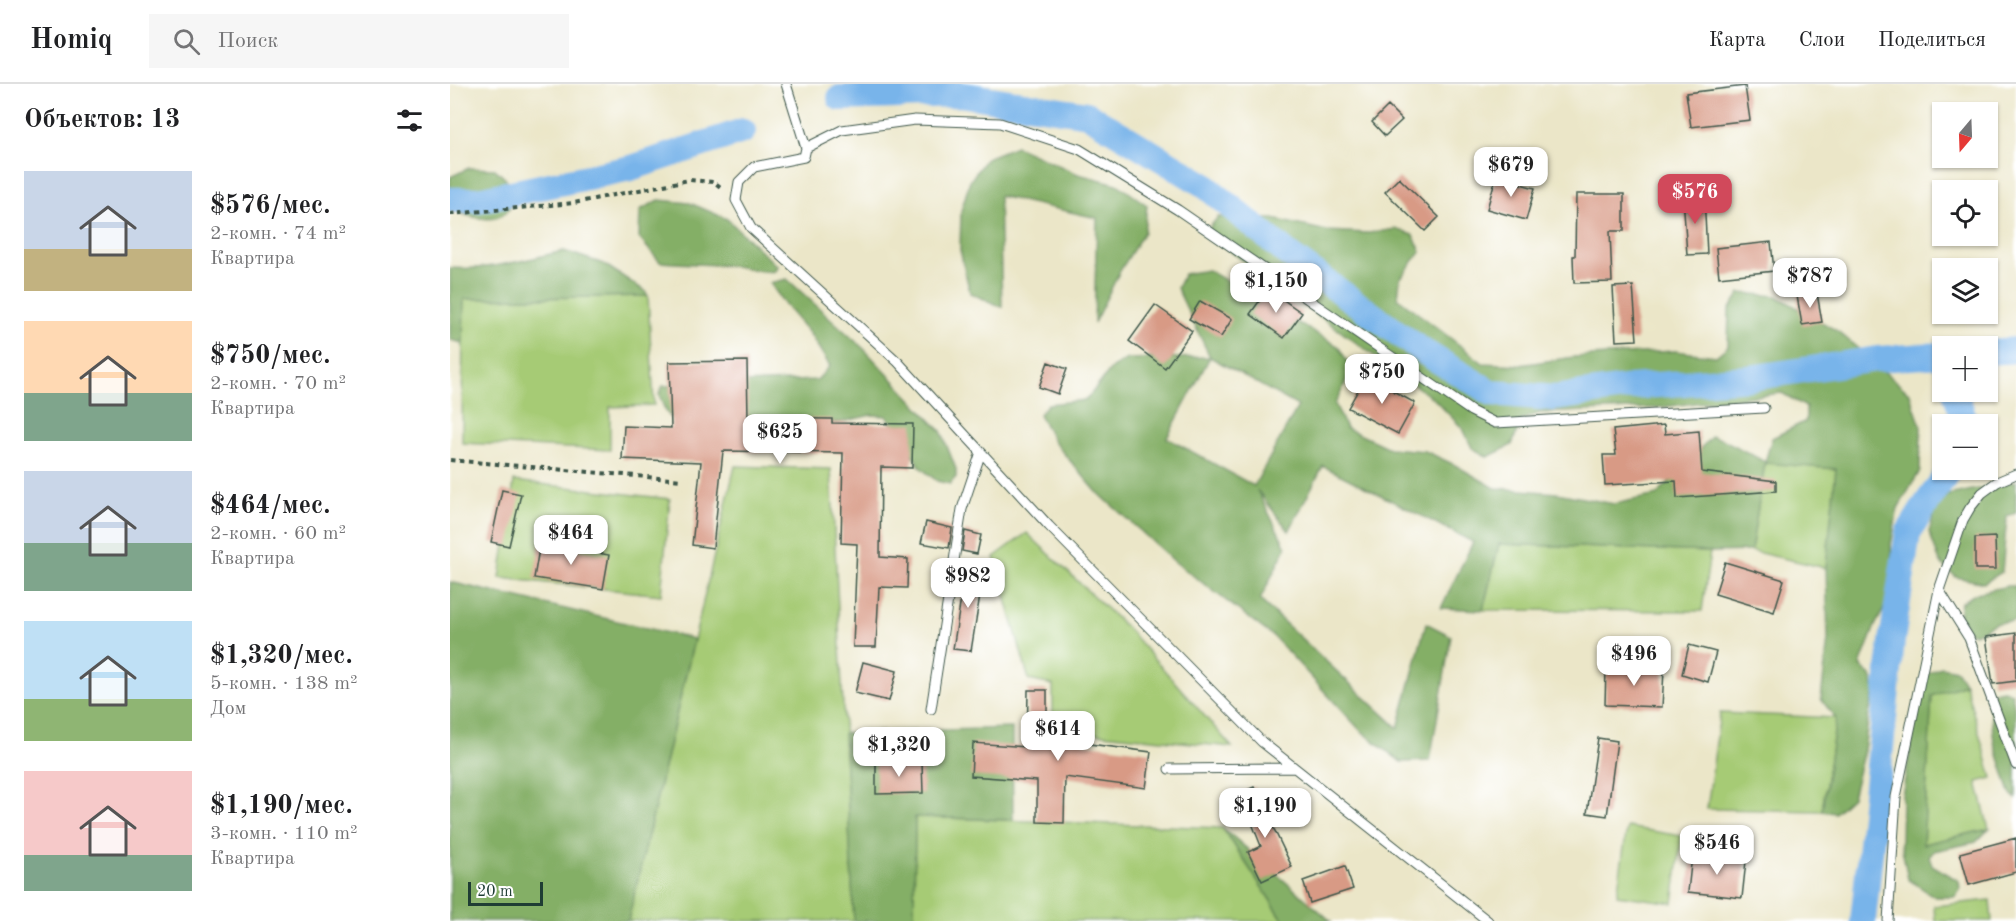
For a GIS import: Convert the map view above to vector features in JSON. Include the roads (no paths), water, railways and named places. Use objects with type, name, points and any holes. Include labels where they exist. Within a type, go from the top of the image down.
[{"type":"lane","points":[[786,84],[806,148],[804,157],[754,167],[739,182],[736,201],[751,228],[898,362],[1048,526],[1262,742],[1488,921]]},
{"type":"lane","points":[[806,148],[842,130],[915,120],[1000,123],[1079,149],[1178,210],[1461,404],[1495,423],[1764,408]]},
{"type":"lane","points":[[932,709],[962,509],[981,452]]},
{"type":"lane","points":[[1888,921],[1896,797],[1939,590],[1963,520],[1970,508],[1982,493],[1997,482],[2016,474]]},
{"type":"lane","points":[[1939,590],[1968,638],[2016,765]]},
{"type":"lane","points":[[1169,769],[1294,768]]},
{"type":"waterway","points":[[840,98],[959,94],[1087,114],[1203,184],[1289,255],[1424,352],[1492,393],[1554,398],[1631,387],[1750,378],[1877,359],[1932,356]]},
{"type":"waterway","points":[[450,200],[478,200],[631,168],[743,131]]},
{"type":"waterway","points":[[1998,351],[2016,350]]},
{"type":"waterway","points":[[1958,402],[1963,414]]},
{"type":"waterway","points":[[1863,921],[1892,641],[1908,533],[1943,480]]}]
